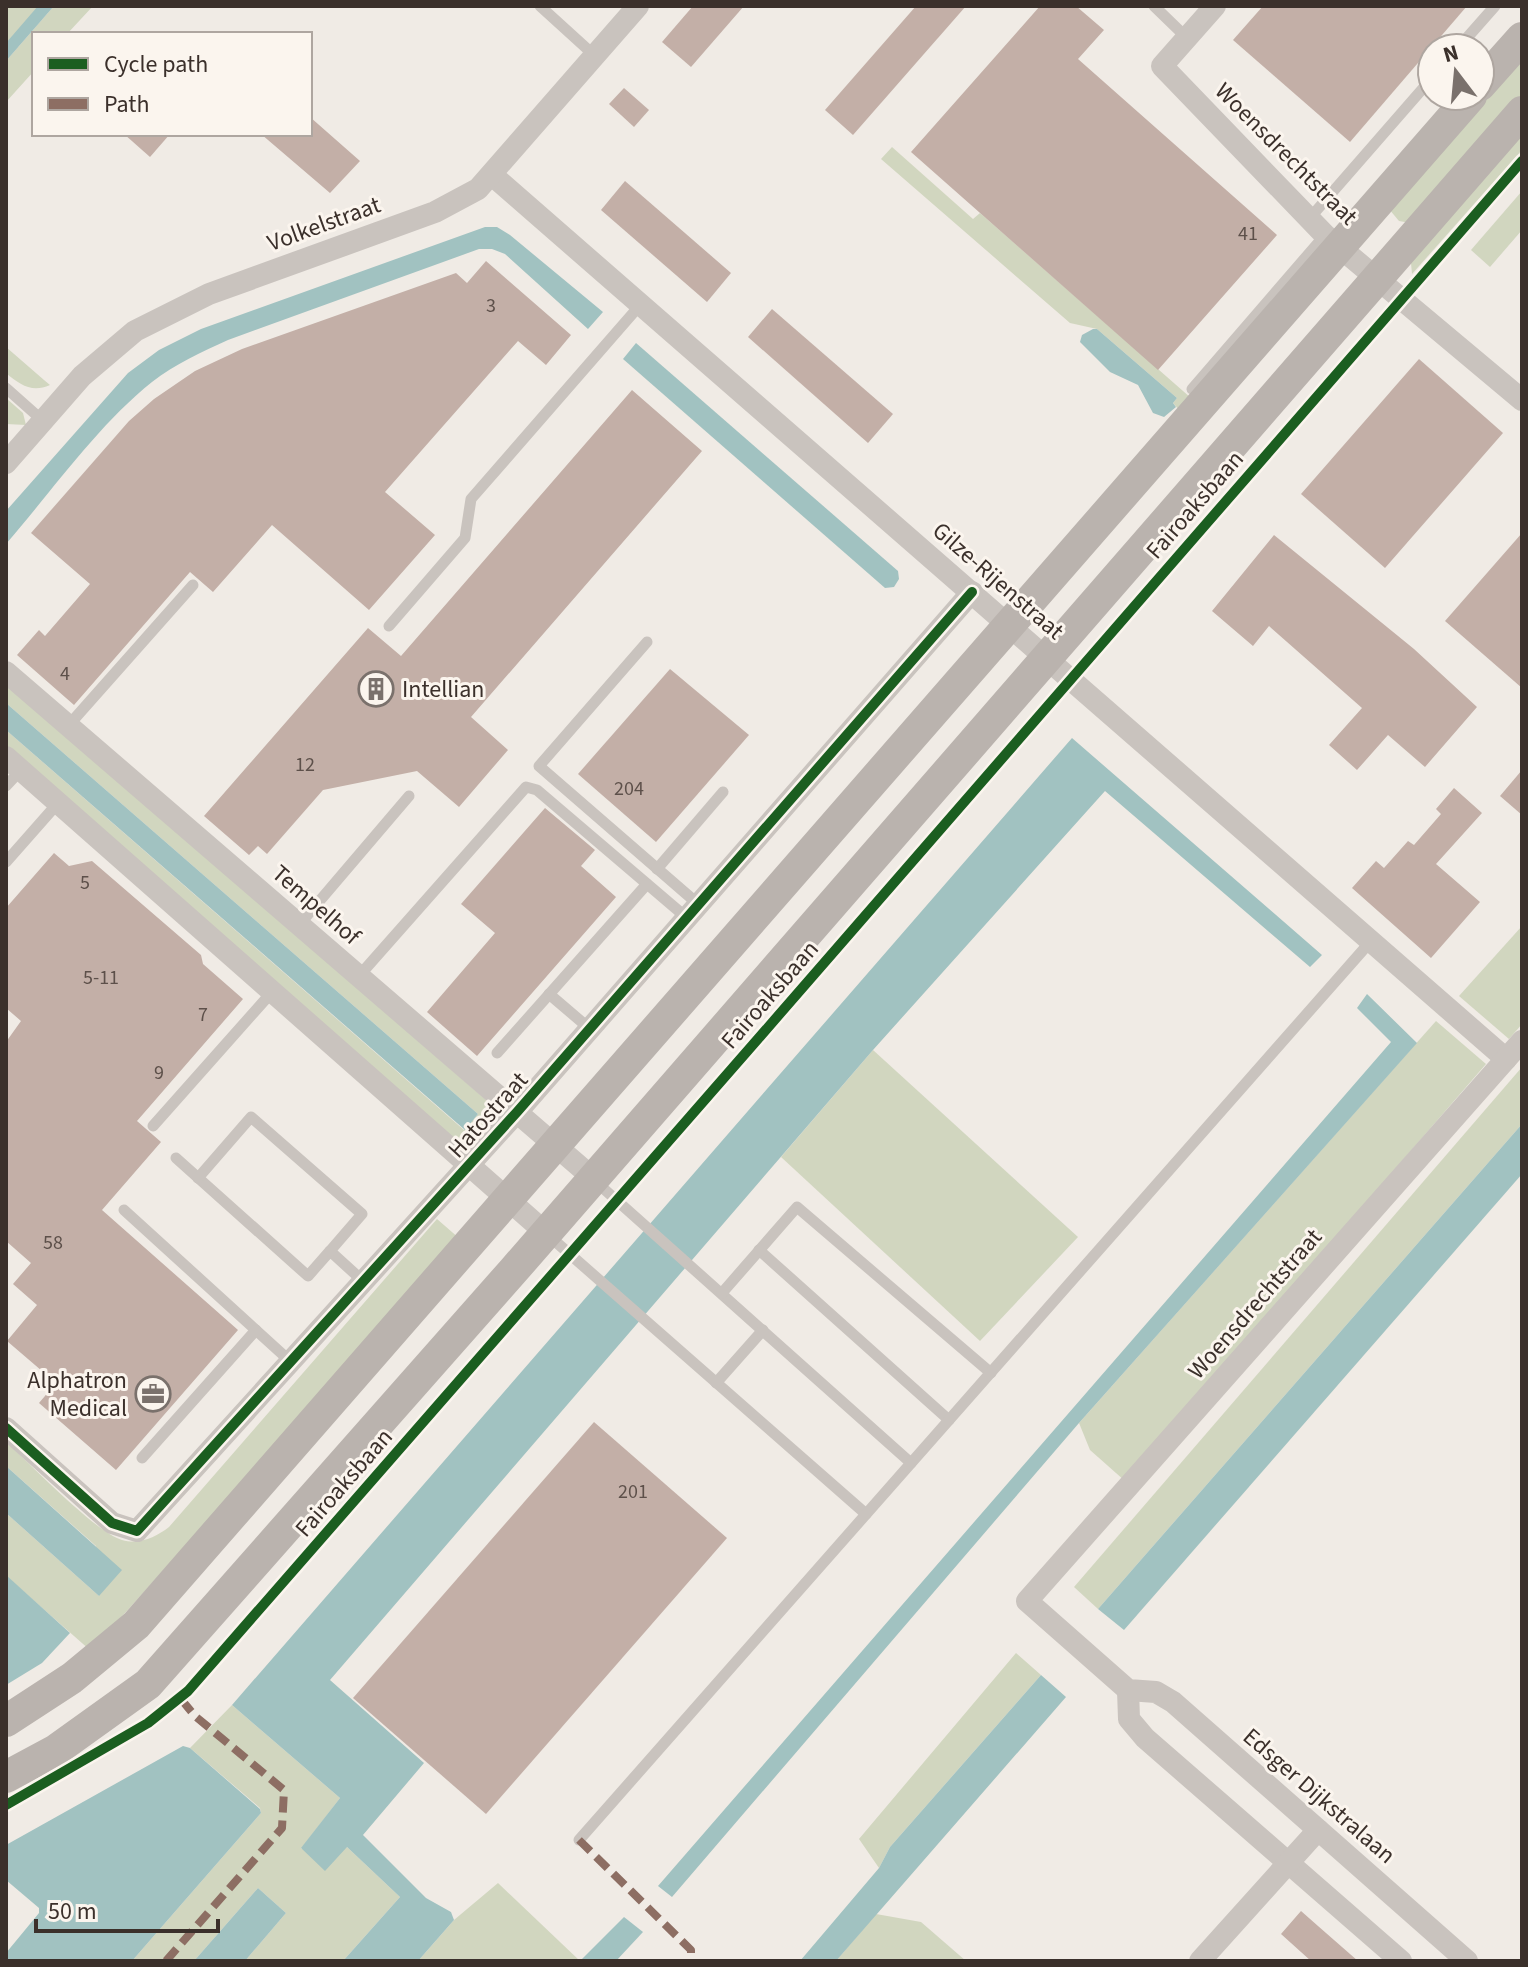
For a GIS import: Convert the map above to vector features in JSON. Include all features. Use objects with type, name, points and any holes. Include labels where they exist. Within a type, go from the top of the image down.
[{"type":"main road","points":[[1496,67],[1522,38]]},
{"type":"main road","points":[[6,1721],[72,1678],[136,1625],[1008,624],[1324,233],[1454,112]]},
{"type":"main road","name":"Fairoaksbaan","points":[[6,1777],[56,1750],[148,1684],[546,1233],[1522,112]]},
{"type":"street","name":"Volkelstraat","points":[[6,463],[82,376],[135,331],[209,294],[435,212],[478,189],[638,6]]},
{"type":"street","points":[[1187,38],[1215,6]]},
{"type":"street","name":"Woensdrechtstraat","points":[[1187,38],[1162,66],[1324,233],[1380,277],[1522,400]]},
{"type":"street","name":"Gilze-Rijenstraat","points":[[492,175],[1506,1059]]},
{"type":"street","name":"Hatostraat","points":[[6,1428],[112,1523],[137,1531],[517,1112],[972,592]]},
{"type":"street","name":"Tempelhof","points":[[6,672],[593,1178]]},
{"type":"street","points":[[11,771],[58,803],[546,1233]]},
{"type":"street","name":"Woensdrechtstraat","points":[[1027,1601],[1522,1041]]},
{"type":"street","name":"Edsger Dijkstralaan","points":[[1027,1601],[1128,1690],[1156,1692],[1173,1702],[1467,1961]]},
{"type":"street","points":[[1128,1690],[1129,1719],[1145,1738],[1290,1861],[1401,1961]]},
{"type":"street","points":[[1200,1961],[1318,1830]]},
{"type":"lane","points":[[540,6],[595,56]]},
{"type":"lane","points":[[1154,6],[1187,38]]},
{"type":"lane","points":[[1472,32],[1495,6]]},
{"type":"lane","points":[[1192,389],[1324,233],[1416,101]]},
{"type":"lane","points":[[389,626],[465,538],[471,499],[641,304]]},
{"type":"lane","points":[[6,388],[42,420]]},
{"type":"lane","points":[[68,726],[193,585]]},
{"type":"lane","points":[[647,642],[539,766],[657,869],[692,911]]},
{"type":"lane","points":[[359,976],[526,787],[537,790],[647,884],[692,911]]},
{"type":"lane","points":[[657,869],[723,792]]},
{"type":"lane","points":[[299,925],[409,796]]},
{"type":"lane","points":[[6,862],[58,803]]},
{"type":"lane","points":[[497,1053],[647,884]]},
{"type":"lane","points":[[579,1840],[1371,941]]},
{"type":"lane","points":[[153,1126],[272,992]]},
{"type":"lane","points":[[549,994],[590,1029]]},
{"type":"lane","points":[[176,1158],[198,1178],[308,1276],[362,1214],[251,1117],[198,1178]]},
{"type":"lane","points":[[593,1178],[911,1463]]},
{"type":"lane","points":[[722,1293],[797,1207],[991,1373]]},
{"type":"lane","points":[[124,1210],[291,1362]]},
{"type":"lane","points":[[546,1233],[866,1514]]},
{"type":"lane","points":[[759,1250],[949,1420]]},
{"type":"lane","points":[[330,1251],[364,1282]]},
{"type":"lane","points":[[142,1458],[256,1330]]},
{"type":"lane","points":[[716,1383],[763,1330]]},
{"type":"green space","points":[[6,6],[49,6],[6,56]]},
{"type":"green space","points":[[54,6],[93,6],[69,32],[32,32],[32,73],[6,102],[6,61]]},
{"type":"green space","points":[[1522,49],[1522,98],[1410,223],[1399,221],[1389,209],[1470,112],[1496,112],[1496,80]]},
{"type":"green space","points":[[1522,124],[1522,150],[1412,274],[1410,252]]},
{"type":"green space","points":[[892,147],[973,219],[980,213],[1191,398],[1180,411],[1173,403],[1177,398],[1097,329],[1070,323],[881,159]]},
{"type":"green space","points":[[1522,191],[1522,230],[1490,267],[1471,250]]},
{"type":"green space","points":[[6,347],[50,385],[38,388],[26,386],[6,373]]},
{"type":"green space","points":[[6,398],[23,413],[26,425],[6,424]]},
{"type":"green space","points":[[6,681],[485,1099],[493,1112],[490,1125],[483,1135],[473,1142],[460,1144],[6,748],[6,730],[464,1130],[478,1114],[6,703]]},
{"type":"green space","points":[[1522,926],[1522,1024],[1509,1039],[1459,996]]},
{"type":"green space","points":[[1436,1021],[1486,1064],[1125,1481],[1090,1450],[1079,1423]]},
{"type":"green space","points":[[873,1050],[1078,1237],[980,1341],[781,1157]]},
{"type":"green space","points":[[1522,1067],[1522,1124],[1098,1609],[1074,1587]]},
{"type":"green space","points":[[437,1219],[460,1239],[91,1651],[6,1576],[6,1513],[99,1596],[96,1546],[6,1466],[6,1442],[80,1511],[110,1534],[129,1541],[153,1537],[169,1527]]},
{"type":"green space","points":[[1016,1653],[1041,1675],[890,1847],[879,1868],[859,1839]]},
{"type":"green space","points":[[232,1705],[340,1798],[301,1849],[347,1847],[400,1897],[343,1961],[245,1961],[286,1913],[258,1888],[194,1961],[132,1961],[261,1813],[260,1808],[190,1748]]},
{"type":"green space","points":[[498,1883],[580,1961],[418,1961],[454,1920]]},
{"type":"green space","points":[[876,1914],[921,1922],[966,1961],[836,1961]]},
{"type":"water","points":[[38,6],[54,6],[6,61],[6,43]]},
{"type":"water","points":[[485,227],[497,227],[510,235],[603,312],[588,329],[505,254],[492,249],[479,249],[228,340],[170,370],[132,399],[94,438],[6,544],[6,511],[128,373],[159,350],[201,329]]},
{"type":"water","points":[[1097,329],[1177,398],[1173,403],[1176,407],[1164,417],[1153,413],[1138,385],[1110,372],[1080,342],[1082,335]]},
{"type":"water","points":[[636,343],[898,571],[899,579],[894,587],[885,588],[623,359]]},
{"type":"water","points":[[6,703],[478,1114],[465,1130],[6,730]]},
{"type":"water","points":[[1072,738],[1322,955],[1310,967],[1105,791],[873,1050],[330,1680],[424,1763],[363,1835],[426,1898],[451,1912],[454,1920],[418,1961],[343,1961],[400,1897],[347,1847],[325,1871],[301,1848],[340,1798],[232,1705]]},
{"type":"water","points":[[1367,994],[1417,1043],[1079,1423],[672,1897],[658,1886],[1391,1042],[1357,1008]]},
{"type":"water","points":[[1522,1124],[1522,1174],[1124,1630],[1098,1609]]},
{"type":"water","points":[[6,1466],[122,1570],[99,1596],[6,1513]]},
{"type":"water","points":[[6,1575],[70,1633],[42,1663],[6,1685]]},
{"type":"water","points":[[1041,1675],[1066,1697],[836,1961],[800,1961],[879,1868],[890,1847]]},
{"type":"water","points":[[183,1746],[190,1748],[261,1813],[132,1961],[6,1961],[6,1953],[39,1913],[39,1908],[6,1880],[6,1845]]},
{"type":"water","points":[[258,1888],[286,1913],[245,1961],[194,1961]]},
{"type":"water","points":[[624,1917],[643,1932],[616,1961],[580,1961]]},
{"type":"building","points":[[693,6],[744,6],[691,67],[662,42]]},
{"type":"building","points":[[916,6],[966,6],[853,135],[825,110]]},
{"type":"building","points":[[1040,6],[1076,6],[1104,30],[1078,59],[1277,235],[1158,370],[911,152]]},
{"type":"building","points":[[1263,6],[1467,6],[1445,32],[1416,32],[1416,65],[1350,142],[1233,40]]},
{"type":"building","points":[[624,88],[649,110],[634,127],[609,104]]},
{"type":"building","points":[[312,119],[360,161],[330,193],[263,136],[312,136]]},
{"type":"building","points":[[126,136],[168,136],[150,157]]},
{"type":"building","points":[[625,181],[731,273],[707,302],[601,210]]},
{"type":"building","points":[[486,261],[571,335],[546,365],[518,341],[385,492],[435,535],[369,610],[272,525],[213,592],[190,572],[74,705],[17,655],[39,630],[45,636],[90,584],[31,533],[129,421],[154,399],[195,371],[242,349],[456,273],[467,283]]},
{"type":"building","points":[[772,309],[893,414],[868,443],[748,337]]},
{"type":"building","points":[[1419,359],[1503,433],[1385,568],[1301,494]]},
{"type":"building","points":[[632,390],[702,451],[471,717],[508,750],[459,807],[417,771],[323,790],[267,854],[258,846],[249,855],[204,816],[368,628],[401,656]]},
{"type":"building","points":[[1522,533],[1522,688],[1445,621]]},
{"type":"building","points":[[1274,535],[1414,649],[1477,707],[1425,767],[1388,735],[1357,770],[1329,745],[1362,708],[1269,626],[1253,646],[1212,611]]},
{"type":"building","points":[[670,669],[749,735],[656,842],[578,774]]},
{"type":"building","points":[[1522,770],[1522,815],[1500,796]]},
{"type":"building","points":[[1454,788],[1482,813],[1436,864],[1480,902],[1431,958],[1352,888],[1376,861],[1384,868],[1408,841],[1414,845],[1441,814],[1436,809]]},
{"type":"building","points":[[545,808],[595,850],[581,866],[616,897],[477,1056],[427,1012],[495,933],[461,904]]},
{"type":"building","points":[[54,853],[69,866],[92,861],[201,955],[203,964],[243,999],[137,1121],[161,1142],[102,1210],[238,1330],[116,1470],[39,1403],[56,1383],[7,1341],[37,1305],[13,1284],[31,1263],[6,1241],[6,1042],[21,1021],[6,1008],[6,908]]},
{"type":"building","points":[[594,1422],[727,1538],[486,1814],[353,1698]]},
{"type":"building","points":[[1301,1911],[1358,1961],[1311,1961],[1281,1934]]},
{"type":"marked path","points":[[166,1961],[282,1828],[284,1790],[195,1716],[180,1698]]},
{"type":"marked path","points":[[579,1840],[691,1950],[691,1961]]},
{"type":"cycle path","points":[[6,1805],[148,1723],[188,1691],[1522,161]]},
{"type":"cycle path","points":[[6,1428],[112,1523],[137,1531],[517,1112],[972,592]]},
{"type":"place","name":"Intellian","points":[[376,689]]},
{"type":"place","name":"Alphatron Medical","points":[[153,1394]]}]
